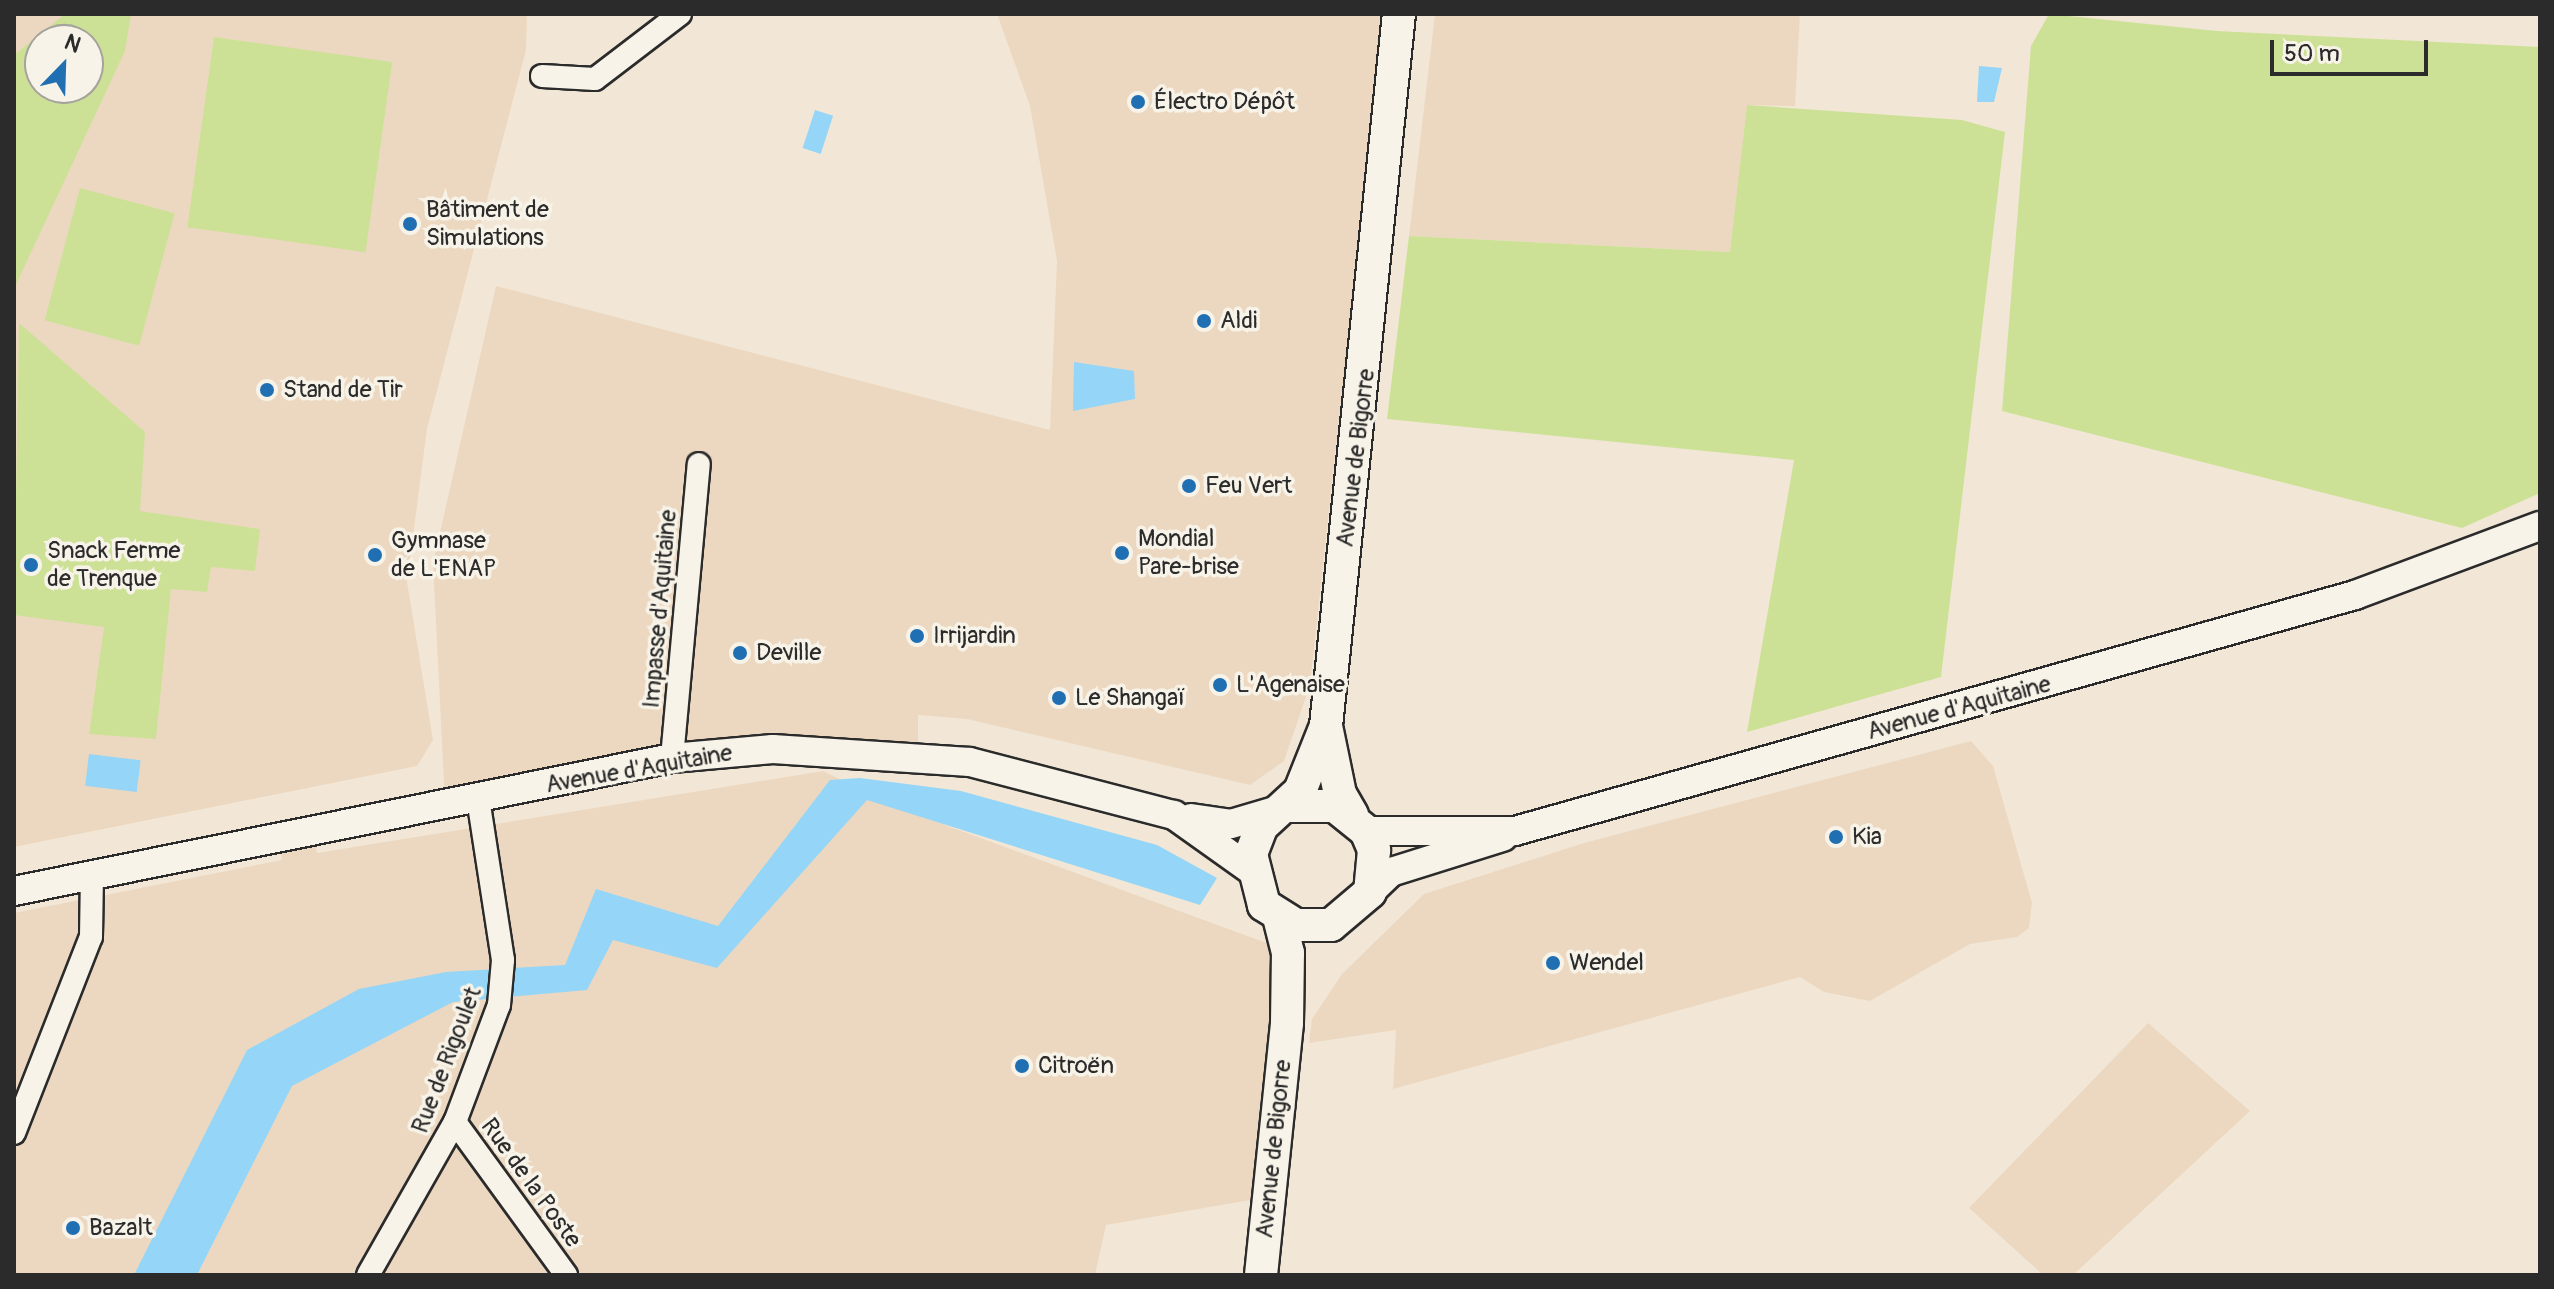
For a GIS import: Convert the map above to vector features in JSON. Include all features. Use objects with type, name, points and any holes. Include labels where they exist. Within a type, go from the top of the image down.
[{"type":"main road","name":"Avenue de Bigorre","points":[[1359,823],[1340,794],[1326,726],[1386,189],[1399,14]]},
{"type":"main road","points":[[1411,14],[1417,47]]},
{"type":"main road","name":"Avenue de Bigorre","points":[[1386,189],[1417,47],[1421,14]]},
{"type":"main road","name":"Avenue de Bigorre","points":[[1287,807],[1326,726]]},
{"type":"main road","points":[[1315,802],[1359,823],[1376,871],[1370,892],[1331,925],[1279,918],[1264,905],[1250,869],[1262,826],[1287,807],[1315,802]]},
{"type":"main road","name":"Avenue de Bigorre","points":[[1261,1275],[1287,1023],[1288,953],[1279,918]]},
{"type":"main road","name":"Avenue de Bigorre","points":[[1287,1023],[1317,940],[1331,925]]},
{"type":"street","points":[[542,76],[595,79],[680,14]]},
{"type":"street","name":"Impasse d'Aquitaine","points":[[672,758],[699,464]]},
{"type":"street","name":"Avenue d'Aquitaine","points":[[1359,823],[1515,831],[2355,595],[2540,526]]},
{"type":"street","name":"Avenue d'Aquitaine","points":[[14,891],[672,758],[773,749],[918,755],[1174,815],[1250,869]]},
{"type":"street","name":"Rue de Rigoulet","points":[[368,1275],[455,1122],[499,1005],[503,960],[478,798]]},
{"type":"street","points":[[1174,815],[1231,824],[1287,807]]},
{"type":"street","points":[[1370,892],[1391,872],[1515,831]]},
{"type":"street","points":[[14,1133],[91,937],[92,876]]},
{"type":"street","name":"Rue de la Poste","points":[[455,1122],[566,1275]]},
{"type":"shaded area","points":[[14,14],[527,14],[526,50],[427,429],[407,582],[433,740],[417,766],[14,847]]},
{"type":"shaded area","points":[[997,14],[1383,14],[1310,685],[1284,761],[1250,785],[967,719],[918,715],[918,755],[773,749],[315,843],[317,853],[823,771],[907,811],[1280,948],[1256,1199],[1106,1225],[1095,1275],[14,1275],[14,913],[282,860],[279,839],[445,804],[433,563],[496,286],[1050,430],[1057,261],[1030,106]]},
{"type":"shaded area","points":[[1435,14],[1800,14],[1795,106],[1747,105],[1731,252],[1409,236]]},
{"type":"shaded area","points":[[1971,741],[1993,766],[2032,903],[2029,928],[2017,937],[1970,944],[1870,1001],[1824,992],[1800,977],[1393,1089],[1396,1030],[1309,1043],[1312,1019],[1342,974],[1424,894],[1584,843]]},
{"type":"shaded area","points":[[2148,1023],[2250,1111],[2073,1275],[2043,1275],[1969,1208]]},
{"type":"green space","points":[[65,14],[131,14],[125,51],[104,96],[104,24],[53,24]]},
{"type":"green space","points":[[2049,14],[2217,31],[2540,47],[2540,493],[2462,528],[2002,411],[2031,46]]},
{"type":"green space","points":[[214,37],[392,62],[366,252],[187,227]]},
{"type":"green space","points":[[24,47],[24,104],[100,104],[14,289],[14,55]]},
{"type":"green space","points":[[1747,105],[1962,120],[2005,132],[1941,677],[1747,732],[1794,460],[1387,419],[1409,236],[1730,252]]},
{"type":"green space","points":[[80,188],[175,213],[139,346],[45,320]]},
{"type":"green space","points":[[19,323],[145,432],[140,511],[260,529],[255,571],[211,567],[207,592],[171,589],[156,739],[89,734],[104,627],[14,615]]},
{"type":"water","points":[[1979,66],[2002,68],[1994,102],[1977,102]]},
{"type":"water","points":[[815,110],[833,116],[821,154],[803,148]]},
{"type":"water","points":[[1074,362],[1134,371],[1135,399],[1073,411]]},
{"type":"water","points":[[89,754],[141,760],[137,792],[85,786]]},
{"type":"water","points":[[860,778],[961,791],[1157,845],[1217,878],[1200,905],[867,800],[717,968],[613,940],[587,990],[453,1002],[292,1086],[197,1275],[134,1275],[247,1050],[359,989],[446,972],[565,965],[596,889],[718,926],[830,780]]},
{"type":"place","name":"Électro Dépôt","points":[[1138,102]]},
{"type":"place","name":"Bâtiment de Simulations","points":[[410,224]]},
{"type":"place","name":"Aldi","points":[[1204,321]]},
{"type":"place","name":"Stand de Tir","points":[[267,390]]},
{"type":"place","name":"Feu Vert","points":[[1189,486]]},
{"type":"place","name":"Mondial Pare-brise","points":[[1122,553]]},
{"type":"place","name":"Gymnase de L'ENAP","points":[[375,555]]},
{"type":"place","name":"Snack Ferme de Trenque","points":[[31,565]]},
{"type":"place","name":"Irrijardin","points":[[917,636]]},
{"type":"place","name":"Deville","points":[[740,653]]},
{"type":"place","name":"L'Agenaise","points":[[1220,685]]},
{"type":"place","name":"Le Shangaï","points":[[1059,698]]},
{"type":"place","name":"Kia","points":[[1836,837]]},
{"type":"place","name":"Wendel","points":[[1553,963]]},
{"type":"place","name":"Citroën","points":[[1022,1066]]},
{"type":"place","name":"Bazalt","points":[[73,1228]]}]
